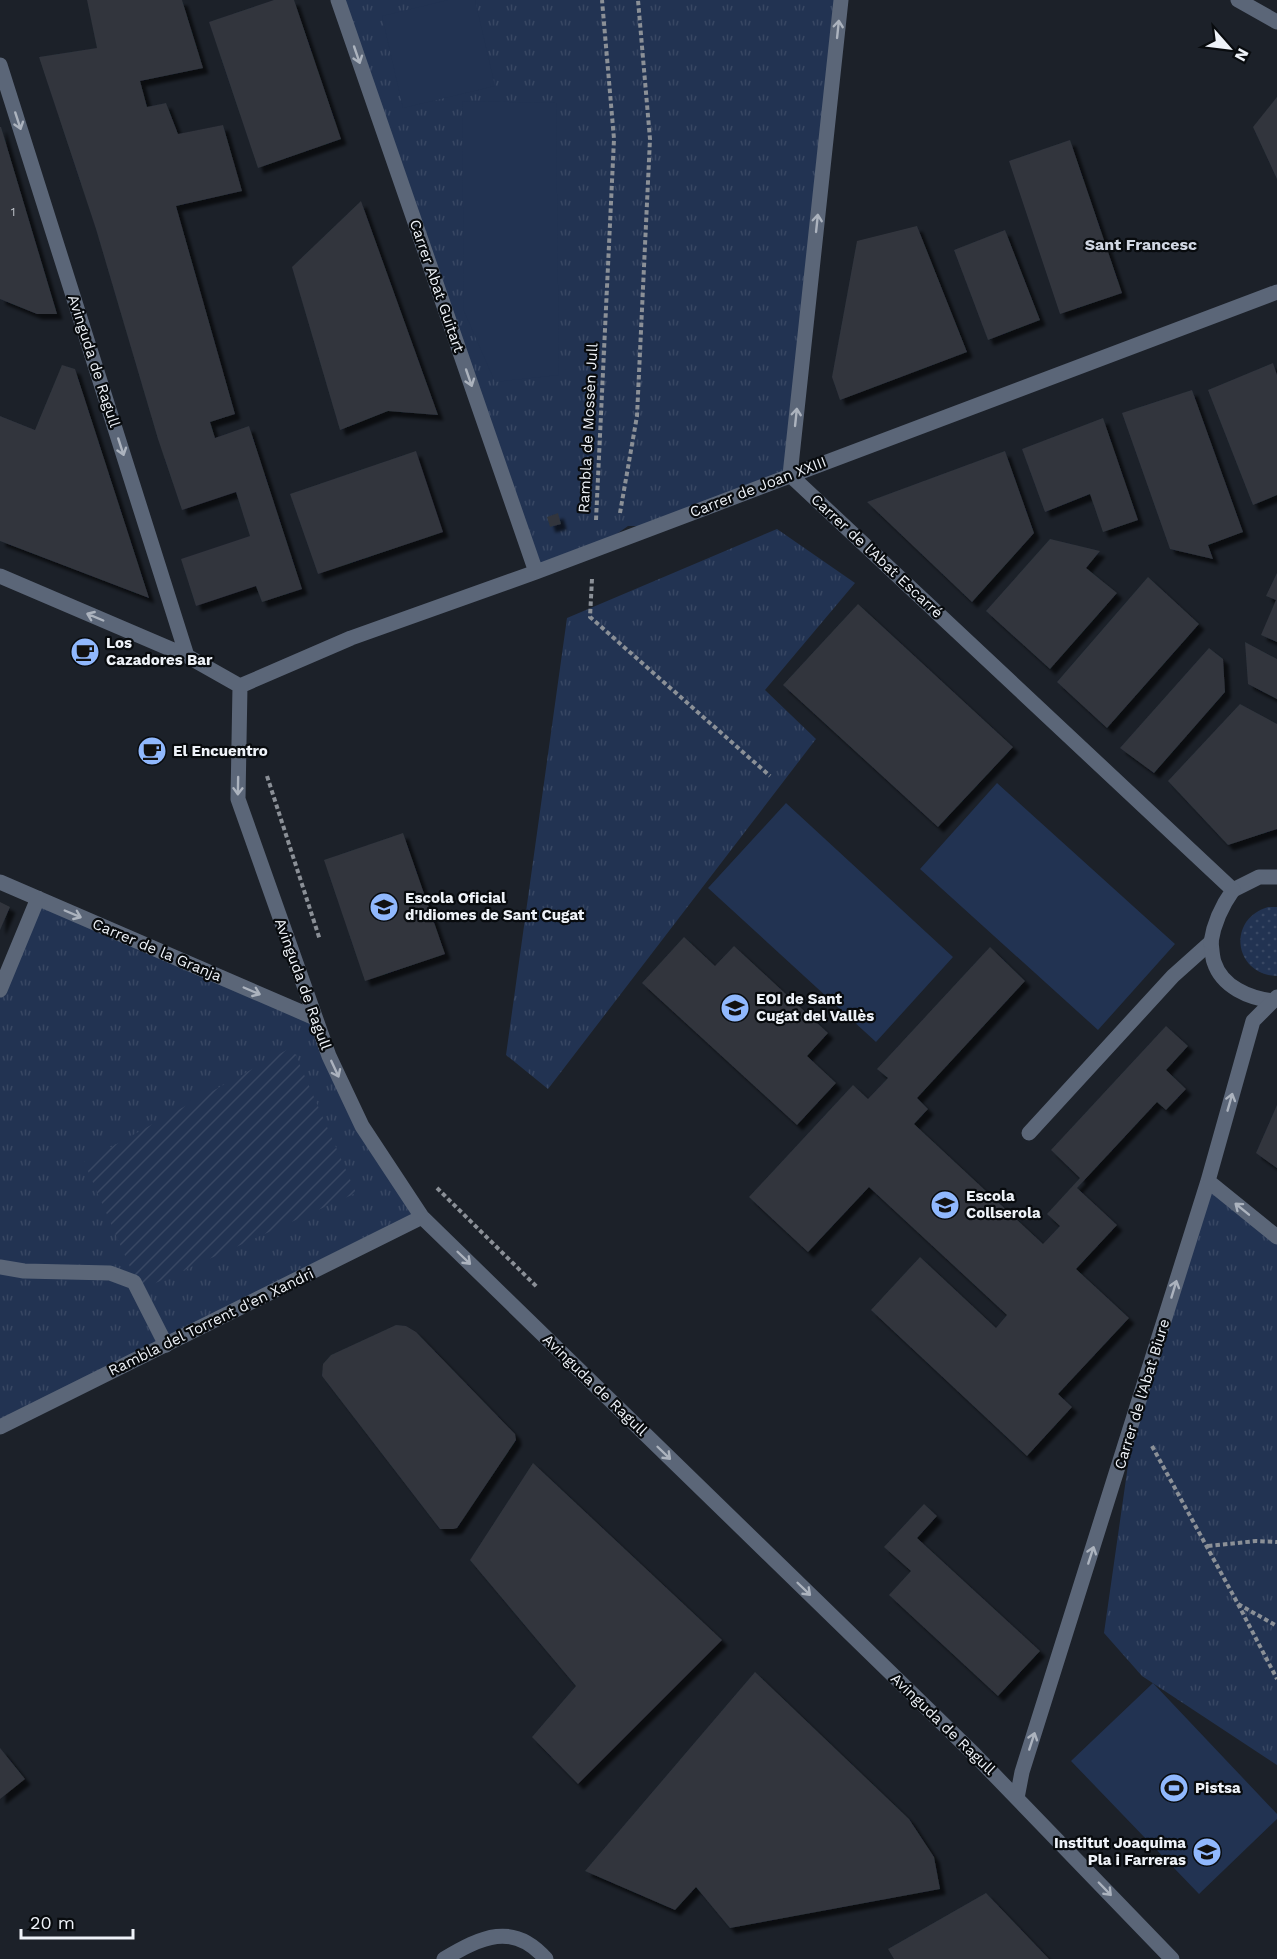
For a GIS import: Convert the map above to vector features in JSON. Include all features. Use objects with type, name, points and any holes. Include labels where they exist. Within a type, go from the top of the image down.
[{"type":"street","name":"Carrer Abat Guitart","points":[[338,0],[536,572]]},
{"type":"street","points":[[790,475],[841,0]]},
{"type":"street","points":[[1238,0],[1277,22]]},
{"type":"street","name":"Avinguda de Ragull","points":[[0,65],[187,656]]},
{"type":"street","name":"Carrer de Joan XXIII","points":[[240,686],[351,638],[536,572],[1277,292]]},
{"type":"street","name":"Carrer de l'Abat Escarré","points":[[790,475],[1233,890]]},
{"type":"street","points":[[0,576],[187,656],[240,686]]},
{"type":"street","name":"Avinguda de Ragull","points":[[240,686],[238,799],[328,1056],[362,1126],[422,1217],[1017,1798],[1172,1959]]},
{"type":"street","points":[[1275,999],[1246,995],[1234,988],[1222,976],[1214,963],[1211,942],[1221,908],[1233,890],[1259,877],[1277,877]]},
{"type":"street","name":"Carrer de la Granja","points":[[0,882],[315,1018]]},
{"type":"street","points":[[0,990],[38,898]]},
{"type":"street","points":[[1029,1133],[1173,976],[1211,942]]},
{"type":"street","name":"Carrer de l'Abat Biure","points":[[1017,1798],[1022,1772],[1208,1181],[1253,1021],[1275,999]]},
{"type":"street","points":[[1208,1181],[1277,1237]]},
{"type":"street","name":"Rambla del Torrent d'en Xandri","points":[[0,1427],[422,1217]]},
{"type":"street","points":[[0,1267],[24,1271],[110,1272],[134,1282],[166,1345]]},
{"type":"street","points":[[444,1959],[471,1943],[498,1934],[523,1939],[546,1959]]},
{"type":"path","name":"Rambla de Mossèn Jull","points":[[594,550],[614,139],[602,0]]},
{"type":"path","points":[[616,541],[637,416],[650,150],[638,0]]},
{"type":"path","points":[[582,580],[593,576],[590,616],[770,776]]},
{"type":"path","points":[[266,774],[323,951]]},
{"type":"path","points":[[435,1186],[544,1295]]},
{"type":"path","points":[[1135,1416],[1208,1546],[1277,1679]]},
{"type":"path","points":[[1208,1546],[1256,1541],[1277,1542]]},
{"type":"path","points":[[1238,1604],[1277,1626]]},
{"type":"green space","points":[[338,0],[845,0],[790,475],[655,526],[628,526],[594,550],[536,572]]},
{"type":"green space","points":[[448,0],[475,0],[495,86],[403,108],[382,16]]},
{"type":"green space","points":[[462,101],[556,103],[559,375],[495,382],[464,311]]},
{"type":"green space","points":[[777,529],[855,583],[765,690],[816,739],[548,1089],[506,1055],[567,618]]},
{"type":"green space","points":[[997,783],[1175,944],[1098,1030],[920,869]]},
{"type":"green space","points":[[786,803],[953,957],[876,1042],[708,888]]},
{"type":"green space","points":[[38,898],[315,1018],[329,1056],[422,1217],[0,1427],[0,990]]},
{"type":"green space","points":[[1268,907],[1277,907],[1277,976],[1262,973],[1251,966],[1244,956],[1241,945],[1241,934],[1246,923],[1255,913]]},
{"type":"green space","points":[[292,1047],[356,1193],[140,1290],[84,1162]]},
{"type":"green space","points":[[1208,1181],[1277,1237],[1277,1765],[1142,1676],[1104,1633],[1135,1416]]},
{"type":"green space","name":"Pistsa","points":[[1153,1683],[1277,1814],[1277,1819],[1199,1894],[1071,1761]]},
{"type":"building","points":[[87,0],[182,0],[203,68],[140,81],[147,107],[166,103],[178,134],[223,125],[242,191],[176,206],[235,414],[210,422],[215,438],[249,426],[302,589],[262,602],[256,586],[196,606],[181,559],[250,536],[236,492],[182,510],[158,439],[96,229],[39,57],[97,48]]},
{"type":"building","points":[[274,0],[294,0],[341,139],[258,168],[209,22]]},
{"type":"building","points":[[1277,97],[1277,179],[1253,127]]},
{"type":"building","points":[[0,127],[57,314],[37,314],[0,299]]},
{"type":"building","points":[[1070,140],[1122,293],[1060,314],[1009,161]]},
{"type":"building","points":[[361,201],[438,415],[388,411],[340,430],[292,267]]},
{"type":"building","points":[[917,226],[967,352],[840,400],[832,377],[857,241]]},
{"type":"building","points":[[1005,230],[1040,320],[988,340],[954,250]]},
{"type":"building","points":[[1273,363],[1277,375],[1277,495],[1253,505],[1208,390]]},
{"type":"building","points":[[62,365],[75,369],[149,598],[0,541],[0,416],[35,430]]},
{"type":"building","points":[[1192,390],[1243,532],[1208,545],[1213,559],[1170,549],[1122,413]]},
{"type":"building","points":[[1103,418],[1138,520],[1103,532],[1090,494],[1045,512],[1022,449]]},
{"type":"building","points":[[416,451],[443,532],[318,574],[290,494]]},
{"type":"building","points":[[1005,451],[1034,533],[972,602],[867,502]]},
{"type":"building","points":[[558,513],[561,524],[550,527],[547,517]]},
{"type":"building","points":[[1050,539],[1100,551],[1086,568],[1117,593],[1050,669],[986,611]]},
{"type":"building","points":[[1277,573],[1277,642],[1261,635],[1276,600],[1266,596]]},
{"type":"building","points":[[1148,577],[1199,624],[1107,728],[1057,682]]},
{"type":"building","points":[[858,604],[1013,747],[938,827],[783,685]]},
{"type":"building","points":[[1245,642],[1277,659],[1277,699],[1248,684]]},
{"type":"building","points":[[1209,648],[1223,659],[1225,692],[1154,773],[1120,748]]},
{"type":"building","points":[[1240,704],[1277,724],[1277,829],[1228,845],[1168,781]]},
{"type":"building","name":"Escola Oficial d'Idiomes de Sant Cugat","points":[[403,833],[445,954],[365,981],[324,860]]},
{"type":"building","points":[[0,902],[10,907],[0,930]]},
{"type":"building","name":"EOI de Sant Cugat del Vallès","points":[[684,937],[715,966],[734,946],[828,1033],[807,1056],[836,1083],[797,1125],[642,983]]},
{"type":"building","name":"Escola Collserola","points":[[990,947],[1025,981],[917,1098],[928,1109],[914,1124],[1043,1244],[1060,1226],[1047,1214],[1080,1178],[1051,1150],[1166,1026],[1188,1046],[1166,1070],[1186,1089],[1166,1110],[1157,1102],[1077,1188],[1117,1225],[1076,1269],[1129,1318],[1058,1394],[1072,1407],[1027,1456],[871,1310],[920,1257],[996,1328],[1007,1315],[869,1187],[808,1252],[749,1197],[853,1085],[868,1099],[888,1078],[877,1069]]},
{"type":"building","points":[[1277,1105],[1277,1168],[1256,1153]]},
{"type":"building","points":[[396,1325],[406,1326],[416,1332],[515,1434],[516,1440],[457,1528],[440,1529],[322,1376],[323,1364],[331,1355]]},
{"type":"building","points":[[533,1463],[722,1640],[578,1784],[532,1737],[576,1686],[470,1560]]},
{"type":"building","points":[[924,1504],[937,1516],[917,1538],[1040,1651],[998,1696],[889,1595],[911,1571],[884,1547]]},
{"type":"building","points":[[755,1672],[909,1819],[934,1857],[940,1889],[730,1928],[696,1887],[675,1910],[585,1871]]},
{"type":"building","points":[[0,1748],[25,1779],[0,1799]]},
{"type":"building","points":[[986,1893],[1049,1959],[894,1959],[888,1949]]},
{"type":"place","name":"Los Cazadores Bar","points":[[85,652]]},
{"type":"place","name":"El Encuentro","points":[[152,751]]},
{"type":"place","name":"Escola Oficial d'Idiomes de Sant Cugat","points":[[384,907]]},
{"type":"place","name":"EOI de Sant Cugat del Vallès","points":[[735,1008]]},
{"type":"place","name":"Escola Collserola","points":[[945,1205]]},
{"type":"place","name":"Pistsa","points":[[1174,1788]]},
{"type":"place","name":"Institut Joaquima Pla i Farreras","points":[[1207,1852]]},
{"type":"district","name":"Sant Francesc","points":[[1141,244]]}]
